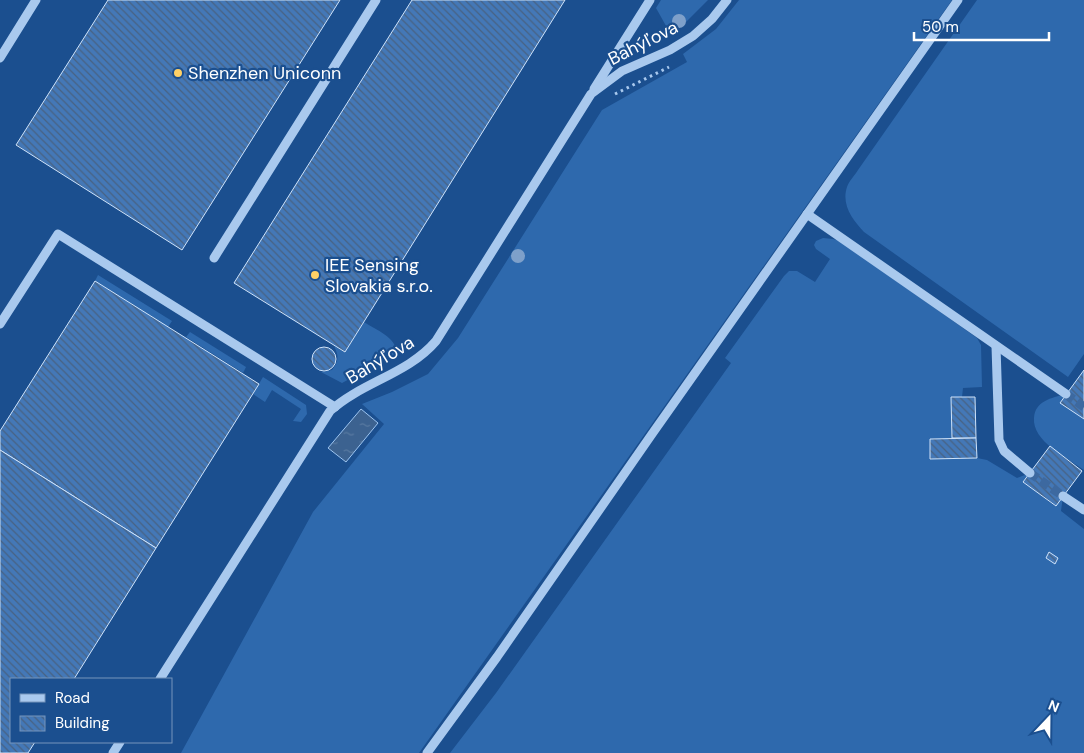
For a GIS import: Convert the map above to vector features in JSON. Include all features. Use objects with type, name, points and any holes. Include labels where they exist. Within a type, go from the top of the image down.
[{"type":"lane","points":[[0,58],[36,0]]},
{"type":"lane","points":[[214,258],[376,0]]},
{"type":"lane","points":[[591,94],[650,0]]},
{"type":"lane","name":"Bahýľova","points":[[161,678],[310,442],[335,407],[417,359],[436,341],[591,94],[622,71],[670,50],[703,28],[721,4],[727,0]]},
{"type":"lane","points":[[427,753],[497,658],[652,434],[958,0]]},
{"type":"lane","points":[[807,214],[1066,394]]},
{"type":"lane","points":[[0,324],[58,234],[335,407]]},
{"type":"lane","points":[[996,346],[999,440],[1004,451],[1030,472]]},
{"type":"lane","points":[[1063,496],[1084,510]]},
{"type":"path","points":[[609,97],[650,78],[676,63],[670,50]]},
{"type":"shaded area","points":[[661,0],[708,0],[683,25],[670,33],[656,8]]},
{"type":"shaded area","points":[[739,0],[952,0],[419,753],[181,753],[313,512],[384,424],[362,404],[428,374],[458,338],[602,110],[687,62],[683,54],[716,29]]},
{"type":"shaded area","points":[[977,0],[1084,0],[1084,354],[1068,377],[864,232],[852,217],[847,206],[846,194],[849,183]]},
{"type":"shaded area","points":[[823,238],[840,241],[977,338],[981,345],[982,387],[963,388],[962,397],[951,398],[952,438],[930,439],[930,459],[977,458],[987,460],[1017,478],[1030,473],[1023,482],[1055,506],[1063,496],[1061,511],[1084,529],[1084,753],[450,753],[496,693],[731,363],[725,358],[784,276],[789,271],[797,271],[815,282],[830,259],[816,249],[814,245],[816,241]]},
{"type":"shaded area","points":[[98,275],[172,321],[168,327],[95,281]]},
{"type":"shaded area","points":[[364,322],[389,338],[396,347],[397,353],[342,383],[321,372],[332,370],[336,364],[337,353],[334,346],[345,352]]},
{"type":"shaded area","points":[[190,332],[246,367],[243,373],[186,337]]},
{"type":"shaded area","points":[[263,377],[306,405],[307,414],[301,422],[293,421],[301,409],[272,390],[265,402],[253,394]]},
{"type":"shaded area","points":[[1066,394],[1060,403],[1084,419],[1084,470],[1044,441],[1035,426],[1034,418],[1037,408],[1045,401]]},
{"type":"water","points":[[361,409],[378,423],[346,462],[328,448]]},
{"type":"building","name":"Shenzhen Uniconn","points":[[108,0],[340,0],[182,250],[16,145]]},
{"type":"building","points":[[412,0],[565,0],[345,352],[234,283]]},
{"type":"building","points":[[95,281],[259,384],[156,548],[0,450],[0,431]]},
{"type":"building","points":[[324,347],[329,348],[335,354],[335,364],[329,370],[324,371],[319,370],[313,364],[312,359],[313,354],[319,348]]},
{"type":"building","points":[[1084,370],[1084,419],[1060,403]]},
{"type":"building","points":[[951,397],[975,397],[976,438],[952,438]]},
{"type":"building","points":[[976,438],[977,458],[930,459],[930,439]]},
{"type":"building","points":[[1050,446],[1082,471],[1056,506],[1023,482]]},
{"type":"building","points":[[0,450],[156,548],[75,678],[10,678],[10,743],[34,743],[28,753],[0,753]]},
{"type":"building","points":[[1049,552],[1058,558],[1055,564],[1046,558]]},
{"type":"tunnel","points":[[1066,394],[1084,407]]},
{"type":"tunnel","points":[[1030,473],[1063,496]]},
{"type":"place","name":"Shenzhen Uniconn","points":[[178,73]]},
{"type":"place","name":"IEE Sensing Slovakia s.r.o.","points":[[315,275]]}]
